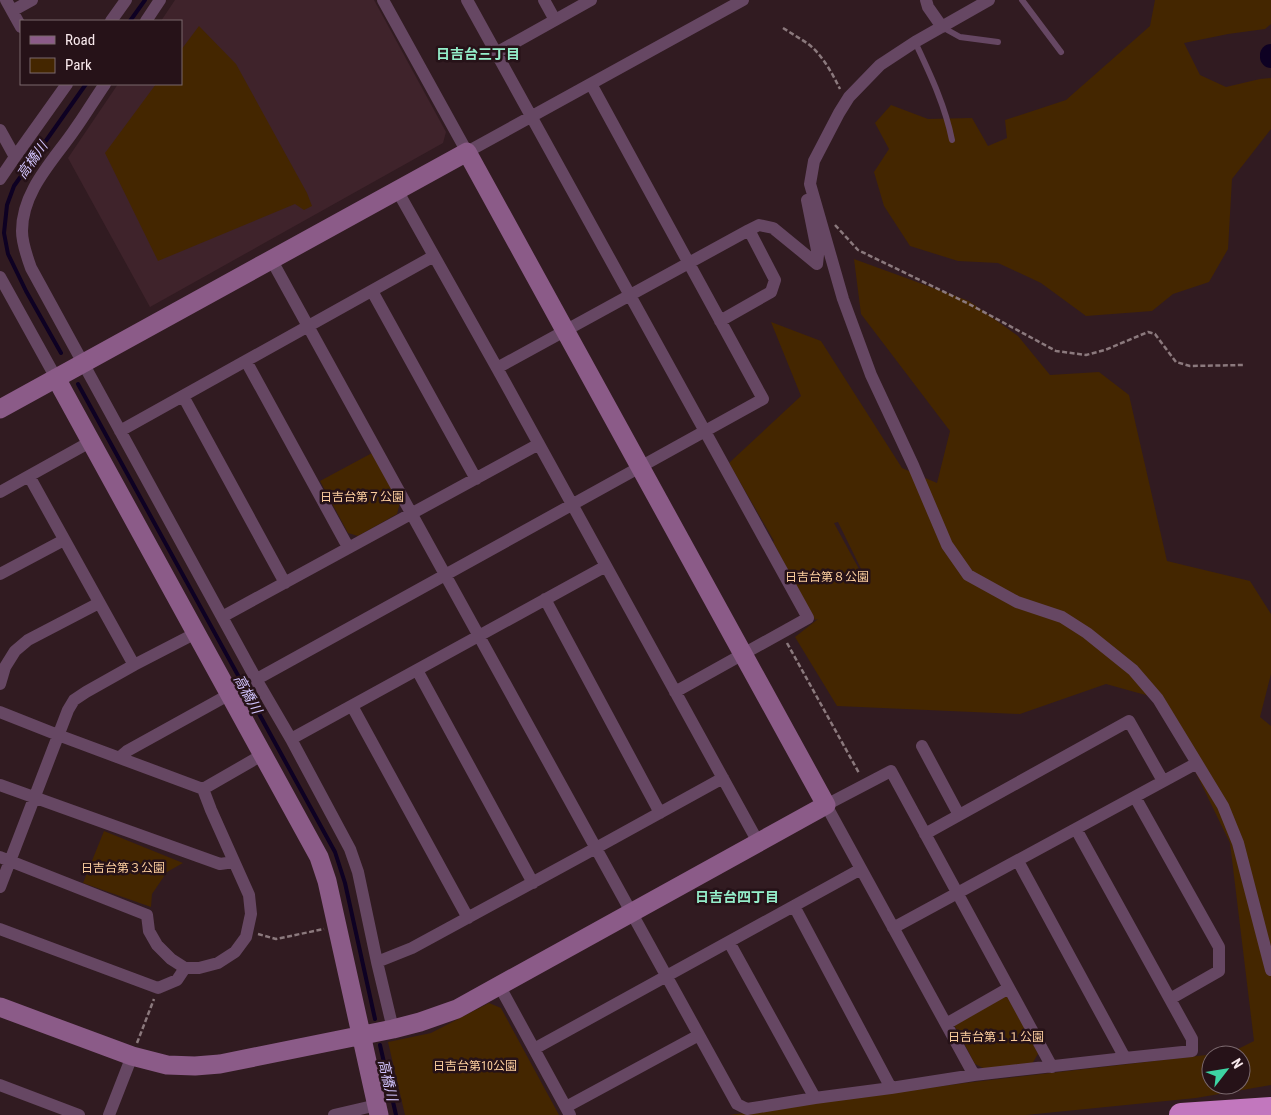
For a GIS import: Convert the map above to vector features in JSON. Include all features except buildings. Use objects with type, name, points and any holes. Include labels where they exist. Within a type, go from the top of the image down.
[{"type":"highway","points":[[1181,1115],[1271,1109]]},
{"type":"street","points":[[20,25],[9,5],[32,0]]},
{"type":"street","points":[[112,20],[126,0]]},
{"type":"street","points":[[147,20],[160,0]]},
{"type":"street","points":[[383,0],[974,1075]]},
{"type":"street","points":[[467,0],[808,618],[675,692]]},
{"type":"street","points":[[544,0],[555,20]]},
{"type":"street","points":[[496,53],[591,0]]},
{"type":"street","points":[[0,409],[743,0]]},
{"type":"street","points":[[926,0],[942,27]]},
{"type":"street","points":[[497,368],[759,225],[773,228],[817,264],[818,255],[808,203],[804,194],[810,184],[814,161],[838,113],[849,97],[880,65],[915,42],[989,0]]},
{"type":"street","points":[[120,757],[127,751],[243,686],[763,399],[591,84]]},
{"type":"street","points":[[104,85],[31,193],[24,214],[22,232],[25,248],[31,268],[222,617],[262,755],[319,857],[338,927],[378,1110],[334,1115]]},
{"type":"street","points":[[0,179],[61,87]]},
{"type":"street","points":[[0,130],[15,157]]},
{"type":"street","points":[[810,184],[854,331],[871,375],[913,464],[947,545],[968,574],[1017,602],[1062,617],[1087,633],[1134,670],[1158,699],[1223,806],[1238,843],[1271,970]]},
{"type":"street","points":[[397,190],[758,842]]},
{"type":"street","points":[[720,321],[771,292],[775,280],[749,230]]},
{"type":"street","points":[[120,431],[434,256]]},
{"type":"street","points":[[271,259],[737,1104],[747,1109],[974,1075],[1192,1050],[1192,1039],[1076,829]]},
{"type":"street","points":[[0,277],[196,633],[291,739],[350,849],[358,872],[393,1029]]},
{"type":"street","points":[[372,291],[476,478]]},
{"type":"street","points":[[246,361],[348,547]]},
{"type":"street","points":[[183,396],[285,583]]},
{"type":"street","points":[[0,492],[90,442]]},
{"type":"street","points":[[222,617],[539,444]]},
{"type":"street","points":[[29,476],[134,665]]},
{"type":"street","points":[[0,574],[64,540]]},
{"type":"street","points":[[291,739],[606,566]]},
{"type":"street","points":[[545,600],[660,812]]},
{"type":"street","points":[[0,684],[5,667],[15,651],[28,640],[99,602]]},
{"type":"street","points":[[0,887],[5,858],[34,798],[68,710],[74,700],[134,665],[196,633]]},
{"type":"street","points":[[416,670],[532,883]]},
{"type":"street","points":[[352,706],[468,918]]},
{"type":"street","points":[[0,712],[203,789],[249,895],[251,914],[248,931],[236,952],[218,963],[199,968],[185,968],[170,959],[157,945],[149,931],[147,914],[5,858]]},
{"type":"street","points":[[925,834],[1129,721],[1163,782]]},
{"type":"street","points":[[922,746],[959,815]]},
{"type":"street","points":[[203,789],[262,755]]},
{"type":"street","points":[[893,928],[1197,763]]},
{"type":"street","points":[[0,1008],[132,1056],[167,1065],[195,1066],[220,1064],[361,1036],[420,1022],[457,1009],[890,771],[1052,1066]]},
{"type":"street","points":[[377,962],[412,948],[723,778]]},
{"type":"street","points":[[0,785],[220,864],[234,862]]},
{"type":"street","points":[[1136,797],[1219,947],[1219,970],[1170,999]]},
{"type":"street","points":[[1018,861],[1125,1058]]},
{"type":"street","points":[[534,1049],[861,870]]},
{"type":"street","points":[[794,906],[891,1088]]},
{"type":"street","points":[[0,929],[158,988],[177,980],[185,968]]},
{"type":"street","points":[[729,942],[815,1098]]},
{"type":"street","points":[[499,985],[568,1111],[698,1035]]},
{"type":"street","points":[[946,1024],[1009,988]]},
{"type":"street","points":[[109,1115],[132,1056]]},
{"type":"street","points":[[0,1085],[79,1115]]},
{"type":"lane","points":[[1022,0],[1061,52]]},
{"type":"lane","points":[[942,27],[960,37],[998,42]]},
{"type":"lane","points":[[915,42],[947,118],[952,140]]},
{"type":"path","points":[[783,28],[808,44],[820,56],[846,102]]},
{"type":"path","points":[[834,224],[858,250],[969,304],[1056,351],[1086,355],[1105,350],[1148,332],[1155,334],[1176,362],[1190,366],[1242,365]]},
{"type":"path","points":[[781,632],[865,784]]},
{"type":"path","points":[[248,931],[276,939],[338,927]]},
{"type":"path","points":[[132,1056],[158,988]]},
{"type":"shaded area","points":[[175,0],[374,0],[446,132],[443,143],[150,307],[68,158],[117,85],[182,85],[182,20],[162,20]]},
{"type":"green space","points":[[1155,0],[1271,0],[1271,24],[1265,29],[1184,43],[1200,75],[1226,87],[1271,78],[1271,129],[1232,179],[1228,249],[1209,282],[1173,294],[1152,311],[1086,316],[1041,283],[998,263],[958,261],[910,246],[884,206],[874,172],[889,149],[875,123],[891,105],[928,119],[972,118],[988,146],[1007,138],[1005,120],[1066,100],[1150,26]]},
{"type":"green space","points":[[199,26],[236,64],[307,193],[312,206],[304,210],[295,204],[158,261],[105,153],[155,85],[182,85],[182,49]]},
{"type":"green space","name":"日吉台第８公園","points":[[854,259],[969,301],[1018,336],[1050,375],[1099,372],[1129,395],[1167,561],[1250,581],[1271,614],[1271,674],[1260,717],[1271,726],[1271,1085],[1251,1088],[1251,1045],[1246,1045],[1254,1041],[1230,843],[1160,699],[1106,684],[1020,714],[837,706],[795,637],[818,619],[815,620],[774,541],[729,463],[801,396],[771,322],[821,341],[902,468],[937,483],[950,431],[861,314]],"holes":[[[838,522],[866,582],[834,523]]]},
{"type":"green space","name":"日吉台第７公園","points":[[372,453],[400,503],[397,514],[358,536],[348,533],[320,481]]},
{"type":"green space","name":"日吉台第３公園","points":[[104,831],[183,863],[167,872],[152,894],[151,907],[83,883]]},
{"type":"green space","name":"日吉台第１１公園","points":[[1006,995],[1039,1052],[1032,1064],[985,1069],[975,1064],[954,1025]]},
{"type":"green space","name":"日吉台第10公園","points":[[489,1003],[501,1008],[559,1115],[405,1115],[388,1042],[431,1033]]},
{"type":"green space","points":[[1201,1056],[1201,1095],[1213,1095],[1026,1115],[729,1115],[965,1083]]},
{"type":"waterway","name":"高橋川","points":[[131,20],[145,0]]},
{"type":"waterway","name":"高橋川","points":[[61,353],[26,291],[8,254],[4,233],[7,205],[14,186],[85,85]]},
{"type":"waterway","name":"高橋川","points":[[78,384],[335,852],[345,883],[375,1019]]},
{"type":"waterway","name":"高橋川","points":[[380,1045],[396,1115]]},
{"type":"district","name":"日吉台三丁目","points":[[478,54]]},
{"type":"district","name":"日吉台四丁目","points":[[737,897]]}]
